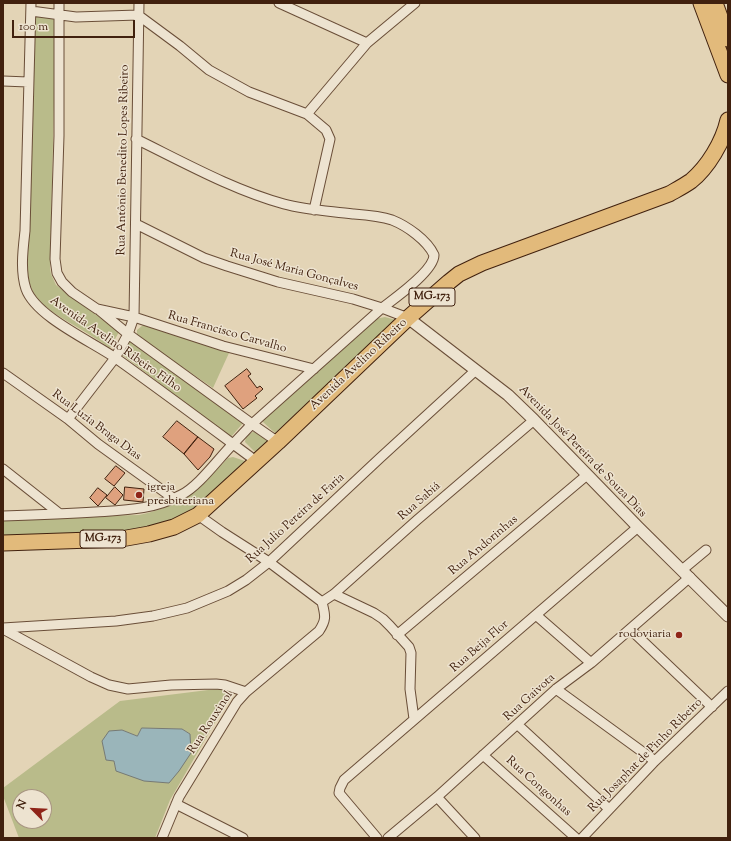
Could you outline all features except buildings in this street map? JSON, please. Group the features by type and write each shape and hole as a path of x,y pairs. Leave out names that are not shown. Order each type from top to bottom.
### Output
{"highway":[{"path":"701,3 728,75"},
{"path":"715,3 728,39"},
{"name":"MG-173","path":"712,156 723,137 728,120"},
{"name":"MG-173","path":"712,156 728,148"},
{"name":"Avenida Avelino Ribeiro","path":"3,543 128,538 174,527 198,515 278,442 408,318 459,274 497,258 669,194 699,174 712,156"}],"street":[{"name":"Avenida Avelino Ribeiro Filho","path":"59,3 59,136 55,266 57,273 62,282 72,292 278,442"},
{"name":"Rua Antônio Benedito Lopes Ribeiro","path":"68,419 115,358 128,334 134,317 139,3"},
{"path":"279,3 367,43"},
{"path":"307,114 367,43 415,3"},
{"name":"Avenida Avelino Ribeiro Filho","path":"31,7 25,231 22,259 26,289 41,308 55,321 115,358 256,461"},
{"path":"31,7 76,17 138,15 180,46 209,70 249,92 307,114 326,130 330,139 314,210"},
{"path":"3,81 28,82"},
{"path":"136,139 253,194 284,204 314,210 374,216 392,220 417,236 432,251 434,259 425,273 382,308 252,424 232,444"},
{"name":"Rua José Maria Gonçalves","path":"136,224 204,258 227,266 278,282 353,298 408,318"},
{"name":"Avenida Avelino Ribeiro Filho","path":"97,309 134,317"},
{"name":"Rua Francisco Carvalho","path":"134,317 223,346 314,369"},
{"name":"Avenida José Pereira de Souza Dias","path":"408,318 508,395 728,616"},
{"name":"Rua Julio Pereira de Faria","path":"3,629 116,621 153,616 187,608 228,591 246,580 269,562 476,370"},
{"name":"Rua Luzia Braga Dias","path":"4,376 68,419 98,444 174,498"},
{"name":"Rua Sabiá","path":"322,602 334,594 417,520 534,420"},
{"name":"MG-173","path":"3,516 142,509 156,506 181,495 193,487 232,444"},
{"path":"3,469 60,514"},
{"name":"Rua Andorinhas","path":"397,635 587,475"},
{"path":"198,515 269,562 322,602"},
{"name":"Rua Beija Flor","path":"377,838 339,793 344,780 638,527"},
{"name":"Rua Gaivota","path":"388,838 437,797 556,689 591,663 630,629 686,574 706,550"},
{"path":"334,594 374,614 390,626 409,647 411,653 410,689 414,719"},
{"name":"Rua Rouxinol","path":"162,838 176,804 228,716 246,692 318,631 326,616 322,602"},
{"path":"536,615 591,663"},
{"path":"3,629 91,677 109,685 128,689 171,685 216,684 225,685 246,692"},
{"path":"630,629 712,706"},
{"path":"556,689 655,761"},
{"name":"Rua Josaphat de Pinho Ribeiro","path":"582,838 655,761 728,691"},
{"path":"518,725 609,809"},
{"name":"Rua Congonhas","path":"483,755 576,838"},
{"path":"437,797 475,838"},
{"path":"176,804 244,838"}],"green space":[{"path":"35,16 56,17 51,274 56,285 119,332 110,348 52,312 45,306 34,293 27,275 26,264"},
{"path":"385,317 396,320 275,433 263,422 263,419 375,319"},
{"path":"143,325 229,353 213,388 140,338 137,335 137,330"},
{"path":"129,340 243,423 231,437 121,354"},
{"path":"253,432 268,441 256,453 245,442 246,436"},
{"path":"233,457 245,461 204,501 183,515 160,525 128,532 3,537 3,518 139,515 167,507 189,494 228,458"},
{"path":"224,688 231,695 170,800 155,838 19,838 16,829 52,829 52,789 12,789 12,820 3,796 3,788 120,701","holes":["142,728 182,729 190,734 116,771 114,761 122,730 137,736"]}],"water":[{"path":"142,728 182,729 190,734 191,753 169,783 144,781 116,771 114,761 106,760 102,741 109,731 122,730 137,736"}],"place":[{"name":"igreja presbiteriana","path":"139,495"},
{"name":"rodoviaria","path":"679,635"}]}
